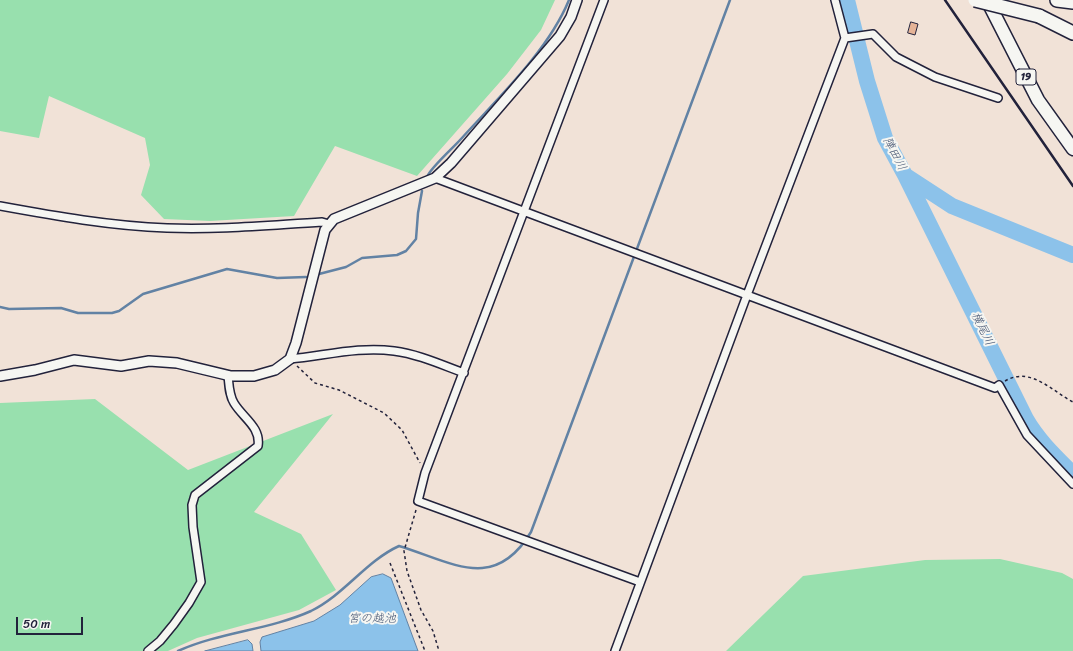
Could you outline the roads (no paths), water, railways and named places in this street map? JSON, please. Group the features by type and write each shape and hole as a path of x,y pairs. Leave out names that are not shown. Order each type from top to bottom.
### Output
{"highway":[{"path":"975,0 1039,16 1073,33"},
{"path":"1057,0 1073,2"}],"main road":[{"name":"19","path":"987,0 1038,100 1073,149"}],"street":[{"path":"290,359 296,343 325,230 329,224 334,219 435,178 451,164 560,36 571,17 577,0"},
{"path":"604,0 425,473 418,501 640,582"},
{"path":"615,651 747,294 848,38 835,0"},
{"path":"848,38 873,34 896,57 935,77 998,98"},
{"path":"435,178 995,388 999,385 1027,435 1073,484"},
{"path":"0,206 68,218 165,228 226,228 322,222 329,224"},
{"path":"0,376 35,370 74,360 121,366 149,361 177,363 228,376 254,376 275,370 290,359 357,350 394,351 416,356 464,373"},
{"path":"148,651 160,641 174,624 189,603 201,582 193,527 192,505 195,495 258,446 257,433 249,420 234,404 229,393 228,376"}],"water":[{"name":"宮の越池","path":"383,574 391,578 418,651 261,651 260,642 262,637 314,621 340,605 371,577"},
{"path":"248,640 252,644 253,651 205,651"}],"waterway":[{"path":"427,177 437,163 458,143 535,56 560,19 569,0"},
{"path":"178,651 211,639 278,623 311,611 334,596 376,560 399,546 454,565 471,568 487,567 502,562 517,551 531,532 730,0"},
{"name":"横尾川","path":"847,0 867,81 885,138 905,175 1026,419 1041,441 1073,474"},
{"name":"陣田川","path":"906,176 952,206 1073,255"},
{"path":"319,274 346,267 362,258 397,255 406,251 416,239 418,213 422,191"},
{"path":"0,307 9,309 61,308 78,313 112,313 119,311 143,294 227,269 277,278 306,277"}],"railway":[{"path":"945,0 1073,186"}]}
